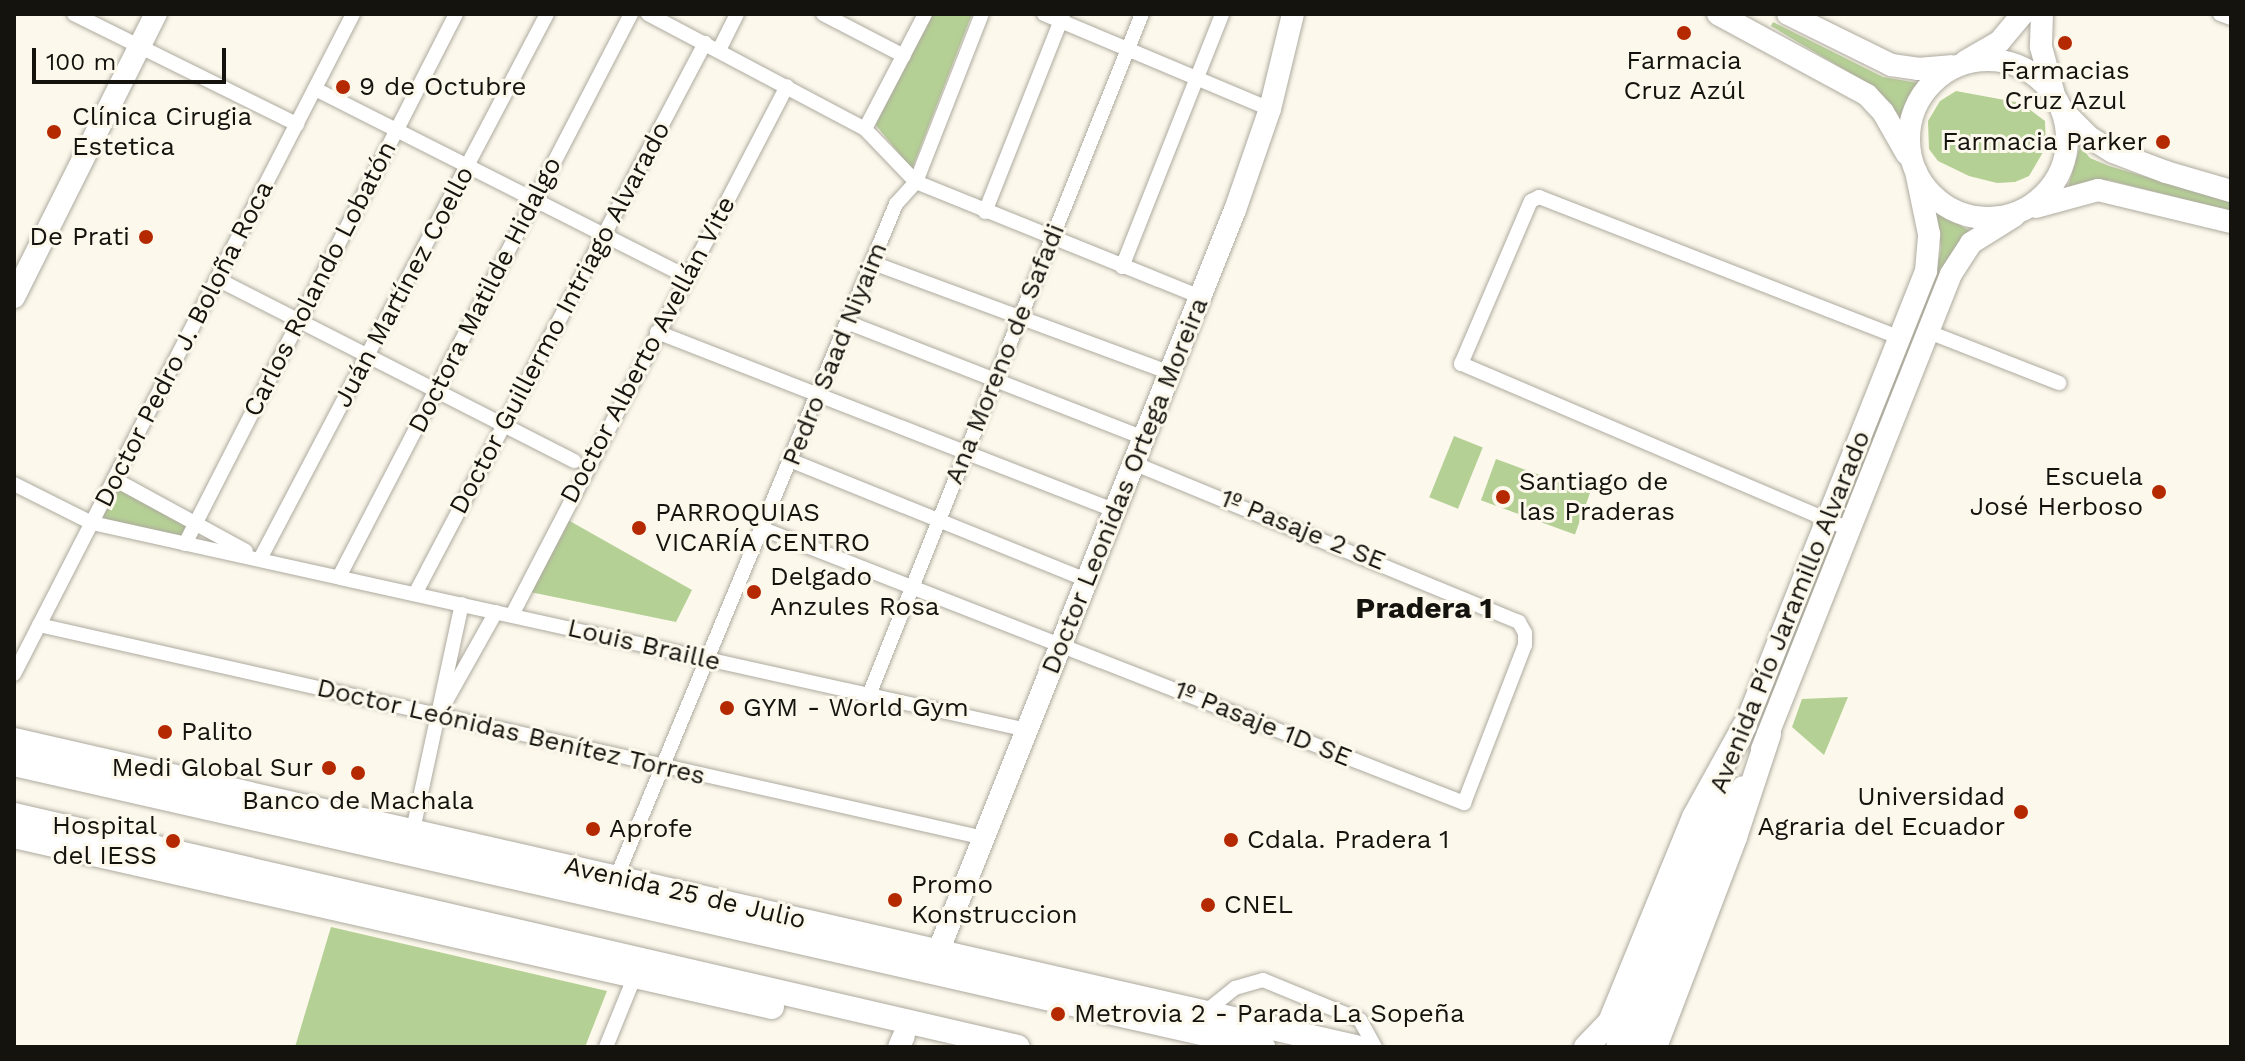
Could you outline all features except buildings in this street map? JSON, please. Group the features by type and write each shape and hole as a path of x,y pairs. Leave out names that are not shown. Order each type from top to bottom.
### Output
{"main road":[{"path":"14,297 156,14"},
{"name":"Doctor Leonidas Ortega Moreira","path":"938,952 1200,297 1270,109 1293,14"},
{"path":"1718,14 1867,95 1883,112 1925,185 1950,206 1981,217 2023,212 2098,190 2231,222"},
{"path":"1788,14 1891,65 1918,69 1994,62 2022,70 2089,137 2113,152 2155,169 2231,191"},
{"path":"1914,167 1907,144 1912,110 1929,82 2000,41 2023,14"},
{"path":"2023,212 2051,189 2064,164 2067,136 2041,47 2042,14"},
{"name":"Avenida Pío Jaramillo Alvarado","path":"1635,1047 1745,725 1900,338 1930,252 1914,167"},
{"name":"Avenida Pío Jaramillo Alvarado","path":"1617,1047 1706,845 1769,734 1965,249 2023,212"},
{"path":"1586,1047 1610,1022 1694,817 1745,725"},
{"path":"1655,1047 1658,1030 1735,837 1769,734"},
{"name":"Avenida 25 de Julio","path":"14,740 584,868 771,914 1355,1047"},
{"name":"Avenida 25 de Julio","path":"14,764 1263,1047"},
{"path":"157,772 215,809"},
{"path":"14,815 1018,1047"},
{"path":"14,836 901,1042 950,1047"},
{"path":"163,848 206,880"},
{"path":"490,871 584,868"},
{"path":"771,914 824,949"},
{"path":"509,949 605,951"}],"street":[{"path":"74,14 297,124"},
{"name":"Doctor Pedro J. Boloña Roca","path":"14,674 353,14"},
{"name":"Carlos Rolando Lobatón","path":"185,544 456,14"},
{"name":"Juán Martínez Coello","path":"260,559 547,14"},
{"name":"Doctora Matilde Hidalgo","path":"339,577 631,14"},
{"path":"648,14 865,129 916,182 1200,297"},
{"name":"Doctor Guillermo Intriago Alvarado","path":"415,594 603,236 712,46 737,14"},
{"path":"823,14 904,56"},
{"path":"865,129 925,14"},
{"name":"Pedro Saad Niyaim","path":"617,876 792,461 896,204 916,182 982,14"},
{"path":"1044,14 1062,18 1270,109"},
{"name":"Ana Moreno de Safadi","path":"869,695 1142,14"},
{"path":"1122,267 1222,14"},
{"path":"2220,14 2231,18"},
{"path":"985,212 1062,18"},
{"name":"Doctor Alberto Avellán Vite","path":"512,615 787,86"},
{"path":"315,89 676,271"},
{"path":"1851,530 1461,364 1531,201 1539,197 1900,338"},
{"path":"873,263 1170,373"},
{"path":"217,279 574,461"},
{"path":"849,323 1144,438"},
{"path":"657,332 818,398 1115,511"},
{"path":"1929,332 2059,383"},
{"path":"792,461 1087,580"},
{"name":"1º Pasaje 2 SE","path":"1134,463 1514,618 1525,633 1525,645 1464,803"},
{"name":"Louis Braille","path":"114,479 260,559"},
{"name":"Louis Braille","path":"14,484 92,523 1027,730"},
{"name":"1º Pasaje 1D SE","path":"763,529 1464,803"},
{"path":"413,830 462,604"},
{"path":"437,715 496,612"},
{"name":"Doctor Leónidas Benítez Torres","path":"39,625 984,838"},
{"path":"606,1047 634,978"},
{"path":"1204,1013 1235,988 1263,980 1360,1020 1375,1047"}],"green space":[{"path":"929,14 972,14 912,169 874,123"},
{"path":"1773,22 1883,77 1918,83 1905,105 1902,119 1877,89 1771,26"},
{"path":"1956,91 2021,103 2045,121 2046,147 2029,176 2015,182 1997,183 1969,176 1938,161 1929,149 1928,121 1940,101"},
{"path":"2080,146 2090,158 2109,166 2231,202 2231,211 2108,180 2068,187"},
{"path":"1935,210 1973,233 1771,704 1763,714 1765,701 1936,273 1941,248"},
{"path":"1454,436 1483,448 1458,509 1429,497"},
{"path":"1496,459 1590,493 1575,535 1481,500"},
{"path":"114,479 195,524 185,544 92,523"},
{"path":"568,520 692,590 676,622 530,592"},
{"path":"1848,697 1824,755 1792,727 1802,699"},
{"path":"331,927 607,991 585,1047 295,1047"}],"place":[{"name":"Farmacia Cruz Azúl","path":"1684,33"},
{"name":"Farmacias Cruz Azul","path":"2065,43"},
{"name":"9 de Octubre","path":"343,87"},
{"name":"Clínica Cirugia Estetica","path":"54,132"},
{"name":"Farmacia Parker","path":"2163,142"},
{"name":"De Prati","path":"146,237"},
{"name":"Escuela José Herboso","path":"2159,492"},
{"name":"Santiago de las Praderas","path":"1503,497"},
{"name":"PARROQUIAS VICARÍA CENTRO","path":"639,528"},
{"name":"Delgado Anzules Rosa","path":"754,592"},
{"name":"GYM - World Gym","path":"727,708"},
{"name":"Palito","path":"165,732"},
{"name":"Medi Global Sur","path":"329,768"},
{"name":"Banco de Machala","path":"358,773"},
{"name":"Universidad Agraria del Ecuador","path":"2021,812"},
{"name":"Aprofe","path":"593,829"},
{"name":"Cdala. Pradera 1","path":"1231,840"},
{"name":"Hospital del IESS","path":"173,841"},
{"name":"Promo Konstruccion","path":"895,900"},
{"name":"CNEL","path":"1208,905"},
{"name":"Metrovia 2 - Parada La Sopeña","path":"1058,1014"}],"district":[{"name":"Pradera 1","path":"1424,608"}]}
